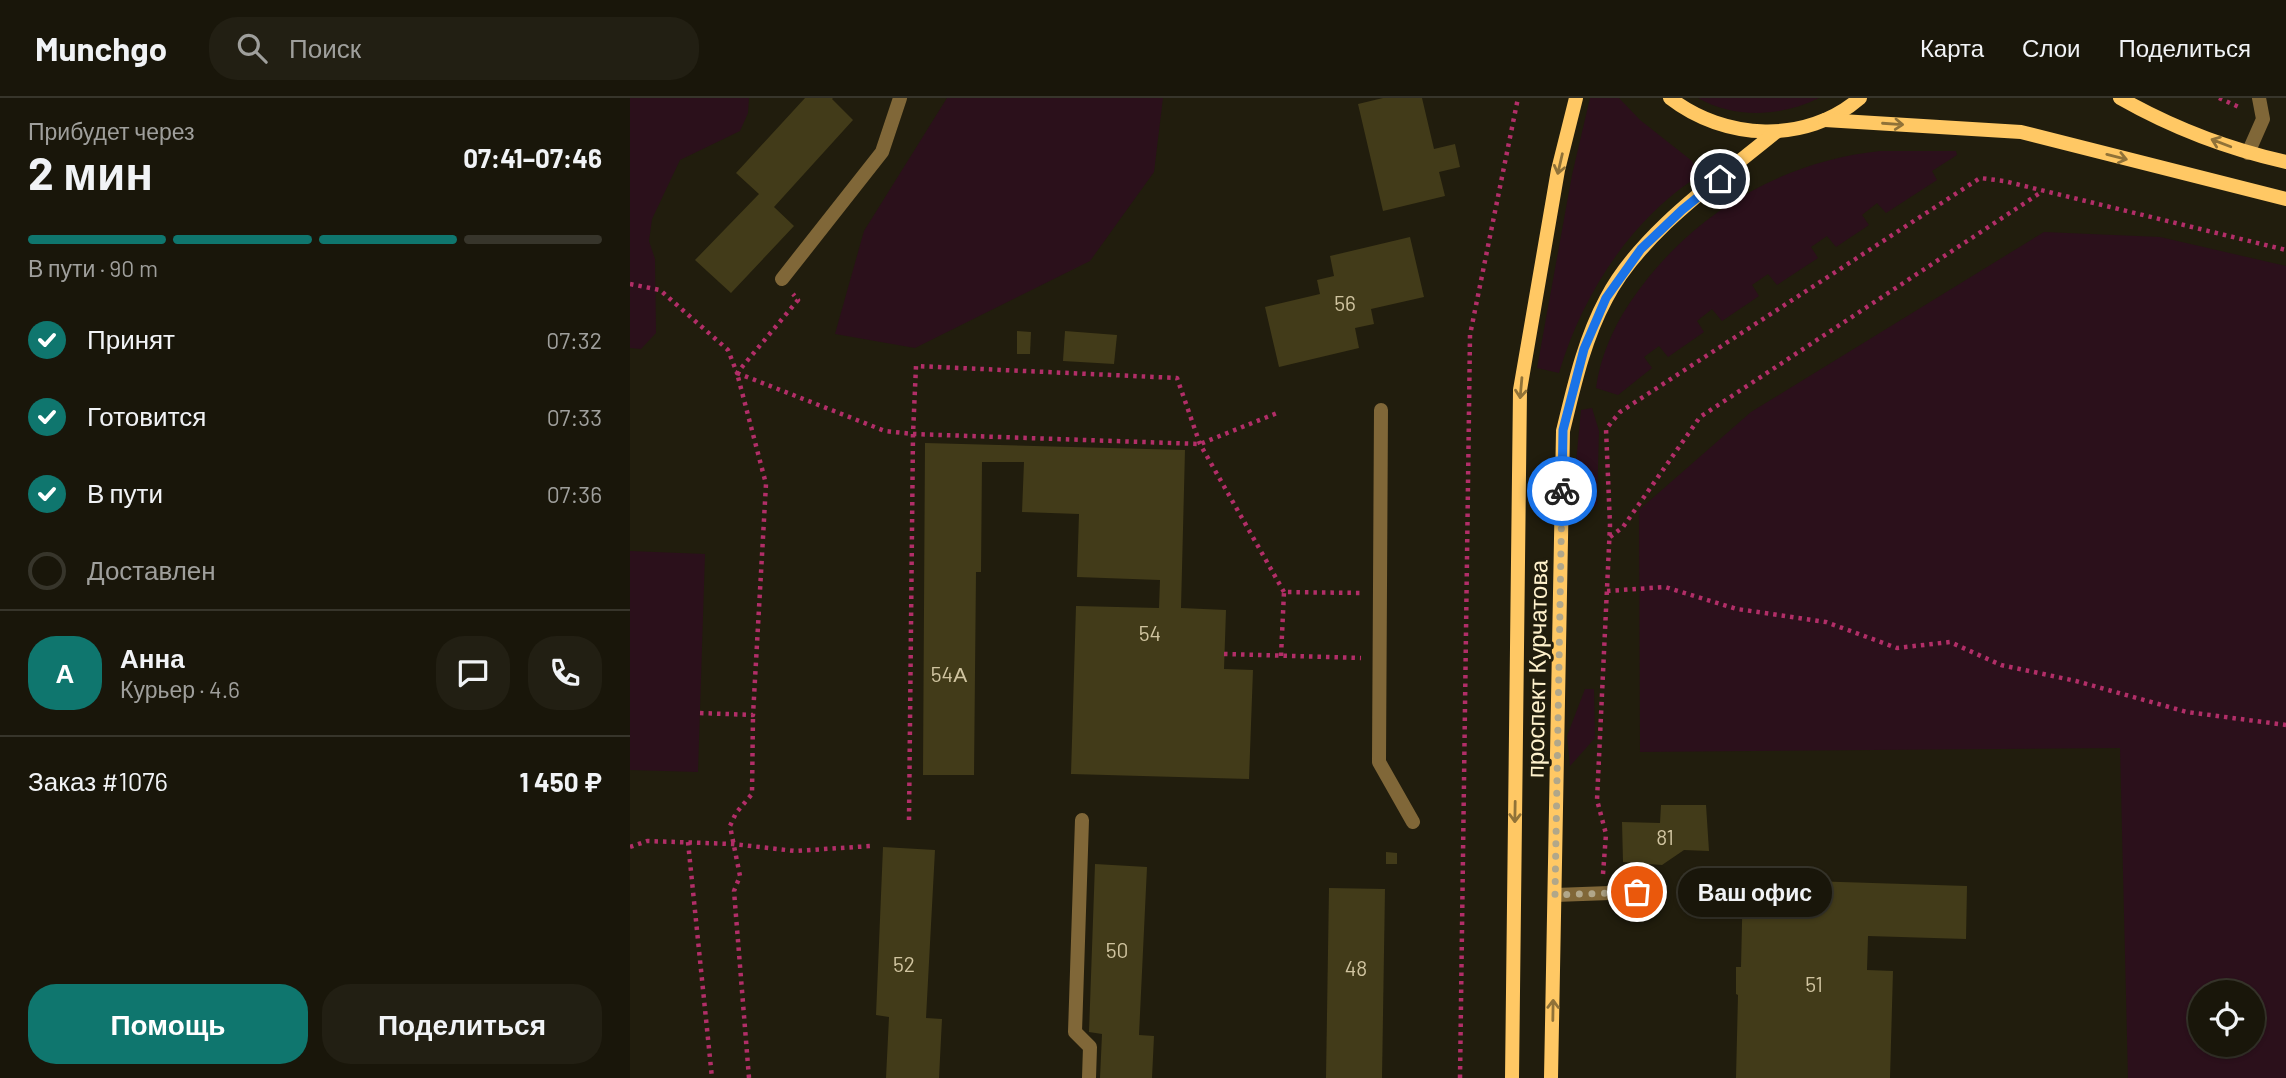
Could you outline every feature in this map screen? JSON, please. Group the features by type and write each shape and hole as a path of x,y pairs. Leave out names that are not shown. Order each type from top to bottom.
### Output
{"main road":[{"name":"проспект Курчатова","path":"1512,1078 1520,390 1558,170 1576,98"},
{"path":"1670,98 1689,113 1731,129 1776,132 1825,120 2021,132 2286,199"},
{"path":"1825,120 1860,98"},
{"path":"2120,98 2153,117 2248,153 2286,162"},
{"name":"проспект Курчатова","path":"1551,1078 1563,430 1584,349 1606,298 1641,249 1682,210 1776,132"}],"lane":[{"path":"782,279 882,152 900,98"},
{"path":"2248,153 2263,119 2259,98"},
{"path":"1381,410 1379,762 1413,822"},
{"path":"1082,820 1075,1032 1090,1047 1088,1078"},
{"path":"1555,895 1637,892"}],"path":[{"path":"1460,1078 1469,335 1518,98"},
{"path":"1601,894 1606,834 1597,800 1597,776 1609,538 1606,429 1619,412 1980,178 2043,190 2286,250"},
{"path":"1609,538 1623,527 1700,417 2043,190"},
{"path":"737,373 798,300 782,279"},
{"path":"630,284 660,290 727,350 737,373 766,485 753,715 752,794 736,813 730,826 740,876 734,891 749,1078"},
{"path":"909,820 916,366 1177,378 1200,444 1283,592 1280,656"},
{"path":"737,373 885,431 913,434 1200,444 1277,413"},
{"path":"1607,591 1665,587 1737,609 1826,622 1896,648 1950,642 2001,665 2076,681 2187,712 2286,725"},
{"path":"1283,592 1380,594"},
{"path":"1224,654 1380,659"},
{"path":"700,713 753,715"},
{"path":"630,847 647,841 733,844 795,851 871,846"},
{"path":"688,842 712,1078"}],"shaded area":[{"path":"630,98 749,98 748,113 740,131 680,160 652,219 649,241 655,259 656,333 641,349 630,348"},
{"path":"947,98 1163,98 1154,172 1090,261 915,348 835,334 864,231"},
{"path":"1590,98 1619,98 1640,120 1692,161 1697,171 1694,179 1648,217 1610,264 1580,317 1559,373 1537,368 1572,175"},
{"path":"1698,98 1819,98 1789,109 1758,113 1727,110"},
{"path":"1880,151 1956,151 1957,155 1932,171 1937,180 1886,213 1877,203 1862,215 1869,225 1836,247 1827,236 1811,247 1818,258 1777,285 1768,274 1752,285 1759,296 1722,321 1712,309 1697,321 1704,332 1668,357 1659,346 1644,357 1652,368 1618,395 1596,388 1608,344 1629,304 1652,273 1678,245 1706,221 1737,199 1805,167"},
{"path":"2044,232 2160,237 2286,266 2286,1078 2128,1078 2120,748 1640,752 1639,510 1751,412"},
{"path":"1592,408 1599,431 1597,505 1590,509 1575,473 1581,410"},
{"path":"630,551 705,554 698,772 630,770"},
{"path":"1585,689 1594,689 1595,738 1570,766 1567,736"}],"building":[{"path":"805,98 833,98 853,120 774,207 794,226 731,293 695,260 759,194 736,173"},
{"path":"1383,98 1422,98 1434,149 1455,144 1460,167 1439,172 1445,196 1383,211 1358,104"},
{"path":"1410,237 1424,297 1371,309 1374,324 1355,328 1359,348 1279,367 1265,307 1320,294 1317,280 1334,276 1330,256"},
{"path":"1017,331 1031,332 1030,354 1017,354"},
{"path":"1065,331 1117,335 1114,364 1063,361"},
{"path":"925,443 1185,450 1181,608 1226,610 1224,669 1253,670 1249,779 1071,774 1076,606 1159,608 1160,580 1077,577 1079,514 1022,512 1024,462 982,462 981,572 976,572 974,775 923,775"},
{"path":"1661,805 1706,805 1709,851 1684,850 1662,865 1623,862 1622,822 1660,823"},
{"path":"883,847 935,850 926,1018 942,1019 939,1078 886,1078 889,1017 876,1015"},
{"path":"1386,852 1397,853 1397,864 1386,864"},
{"path":"1095,864 1147,867 1139,1035 1154,1036 1152,1078 1100,1078 1102,1034 1089,1032"},
{"path":"1743,879 1967,886 1966,939 1868,936 1867,970 1893,971 1890,1078 1736,1078 1736,967 1741,967"},
{"path":"1329,888 1385,889 1382,1078 1326,1078"}],"way so far":[{"path":"1562,491 1555,895 1637,892"}],"place":[{"name":"Ваш офис","path":"1637,892"}],"route":[{"path":"1562,491 1563,430 1584,349 1606,298 1641,249 1720,179"}]}
